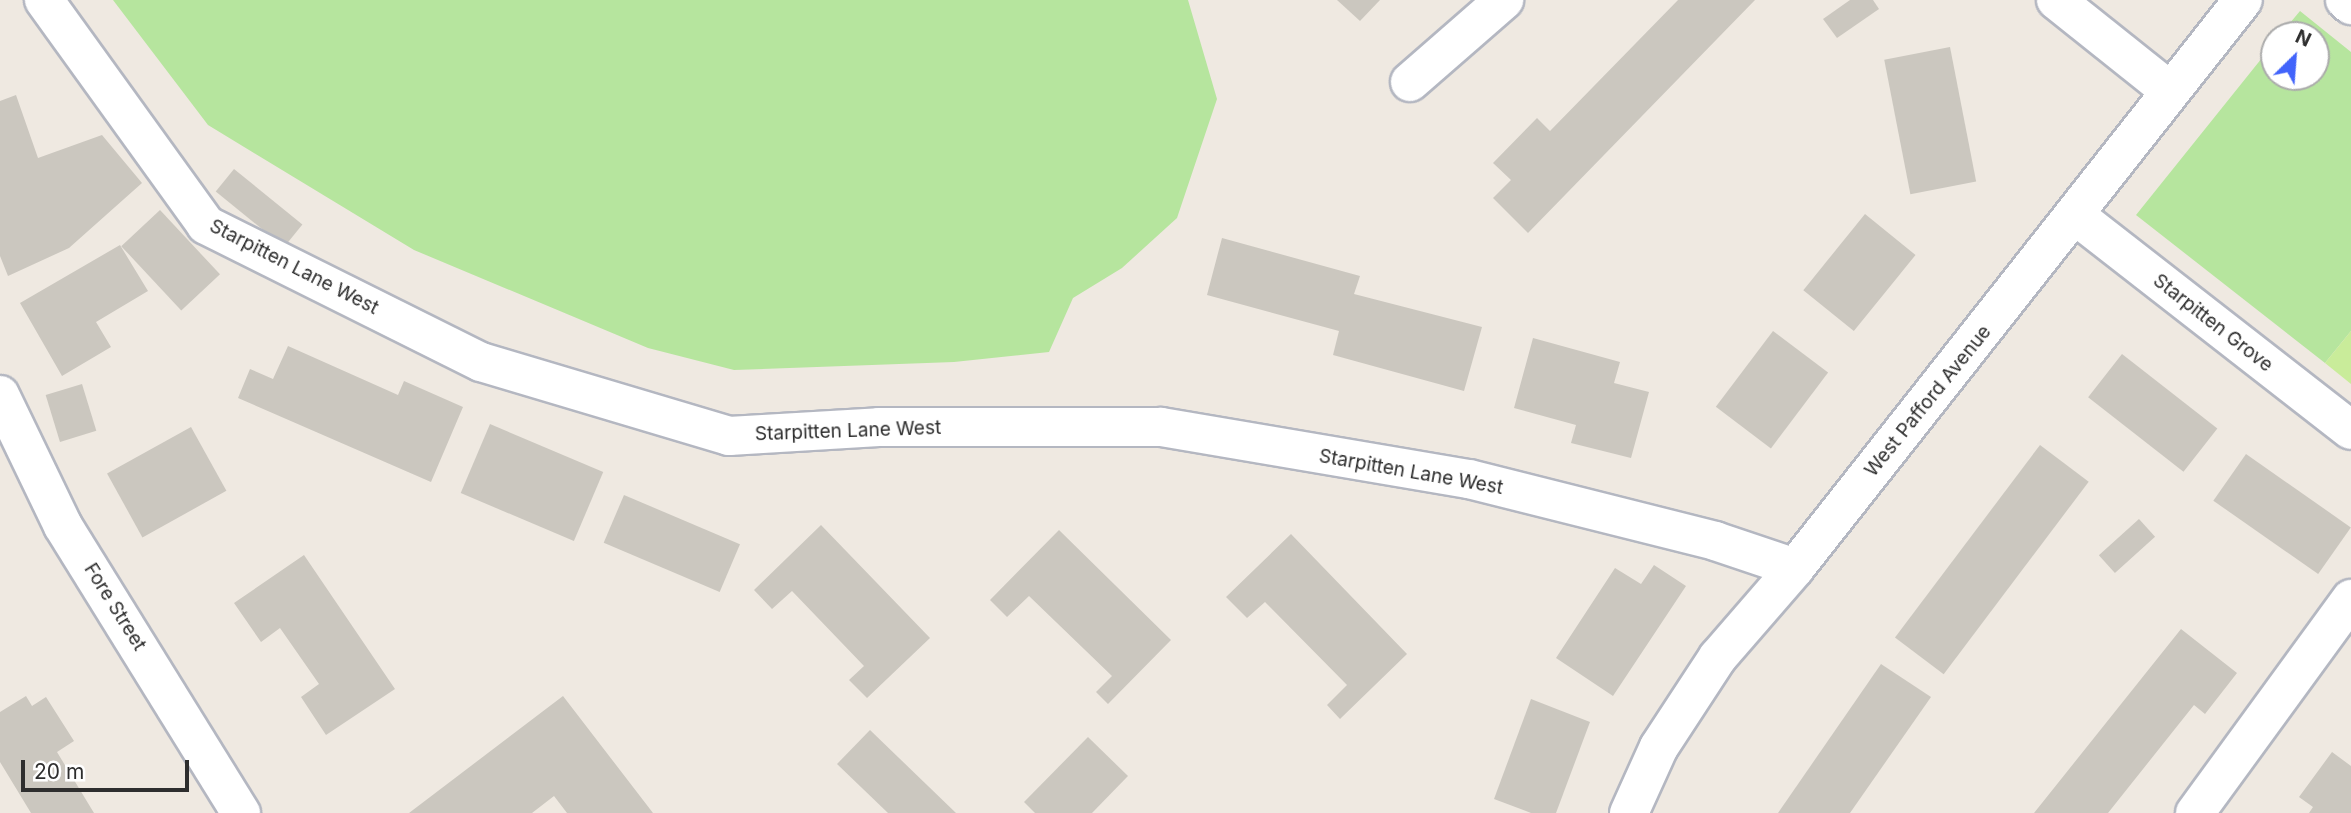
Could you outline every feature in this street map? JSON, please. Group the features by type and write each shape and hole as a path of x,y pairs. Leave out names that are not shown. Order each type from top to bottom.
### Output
{"street":[{"name":"Starpitten Lane West","path":"44,0 206,225 481,362 729,436 878,427 1161,427 1469,480 1715,541 1795,568"},
{"path":"1410,82 1504,0"},
{"path":"2056,0 2170,91"},
{"name":"West Pafford Avenue","path":"1629,813 1659,747 1718,657 1795,568 2076,216 2243,0"},
{"path":"2345,0 2351,5"},
{"name":"Starpitten Grove","path":"2076,216 2351,430"},
{"name":"Fore Street","path":"0,395 63,526 241,813"},
{"path":"2195,813 2351,599"}],"green space":[{"path":"113,0 1188,0 1217,99 1177,218 1122,268 1073,298 1049,352 954,362 734,370 648,348 414,250 208,125"},
{"path":"2300,11 2312,21 2292,21"},
{"path":"2330,35 2351,52 2351,331 2325,363 2136,215 2260,60 2260,91 2330,91"},
{"path":"2351,331 2351,384 2325,363"}],"building":[{"path":"1337,0 1380,0 1360,21"},
{"path":"1678,0 1755,0 1528,233 1493,198 1511,180 1493,163 1537,118 1550,131"},
{"path":"1850,0 1873,0 1879,9 1837,38 1823,19"},
{"path":"1950,47 1976,181 1910,194 1884,60"},
{"path":"16,95 38,158 102,135 142,183 69,248 8,276 0,256 0,101"},
{"path":"234,169 302,224 284,247 216,192"},
{"path":"160,210 220,274 181,311 121,246"},
{"path":"1865,214 1916,255 1854,331 1803,290"},
{"path":"1222,238 1360,276 1354,294 1482,327 1464,391 1333,355 1339,331 1207,295"},
{"path":"120,245 148,291 96,322 111,347 62,376 20,303"},
{"path":"1773,331 1828,373 1771,448 1716,407"},
{"path":"1533,338 1620,362 1614,383 1649,392 1631,458 1571,443 1576,425 1514,408"},
{"path":"288,346 398,395 404,381 463,407 431,482 238,398 250,369 273,379"},
{"path":"2122,354 2217,428 2183,472 2088,397"},
{"path":"82,384 96,431 60,442 46,395"},
{"path":"490,424 603,472 574,541 461,493"},
{"path":"191,427 226,491 142,537 107,474"},
{"path":"2040,445 2089,482 1944,674 1895,637"},
{"path":"2246,454 2351,527 2318,574 2213,501"},
{"path":"624,495 740,544 720,592 604,543"},
{"path":"2139,519 2155,537 2115,573 2099,555"},
{"path":"821,525 930,638 867,698 849,680 864,666 792,591 772,609 754,590"},
{"path":"1059,530 1171,640 1108,704 1096,692 1112,676 1029,596 1007,617 990,600"},
{"path":"1291,534 1407,654 1340,719 1327,705 1347,685 1265,602 1247,618 1226,597"},
{"path":"304,555 395,689 326,735 301,697 319,684 280,628 261,642 234,603"},
{"path":"1654,565 1686,586 1613,696 1556,658 1615,568 1641,584"},
{"path":"2181,629 2237,673 2205,714 2194,705 2108,813 2034,813"},
{"path":"1881,664 1931,697 1850,813 1778,813"},
{"path":"26,696 32,706 46,697 74,741 57,752 94,813 31,813 0,762 0,712"},
{"path":"563,696 653,813 567,813 554,796 532,813 409,813"},
{"path":"1531,699 1590,722 1556,813 1531,813 1494,799"},
{"path":"870,730 956,813 888,813 837,764"},
{"path":"1088,737 1128,776 1092,813 1035,813 1024,802"},
{"path":"2332,752 2351,766 2351,813 2309,813 2313,807 2299,797"}]}
